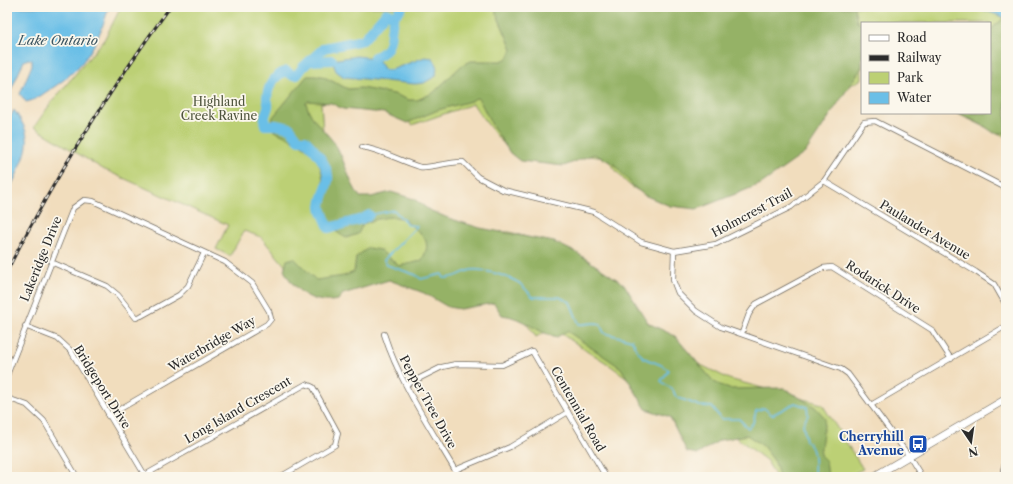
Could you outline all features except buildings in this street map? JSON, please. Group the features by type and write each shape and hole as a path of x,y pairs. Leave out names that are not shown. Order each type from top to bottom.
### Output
{"main road":[{"path":"873,477 1006,399"}],"street":[{"name":"Holmcrest Trail","path":"362,147 375,149 422,167 452,161 463,162 478,177 503,190 594,212 641,242 674,251 716,244 791,207 824,181 864,122 875,121 1006,188"},
{"name":"Paulander Avenue","path":"824,181 994,284 1006,305"},
{"name":"Waterbridge Way","path":"84,200 93,201 225,262 252,283 269,311 271,319 267,324 108,416"},
{"name":"Lakeridge Drive","path":"7,375 25,326 73,208 84,200"},
{"path":"674,251 673,280 678,293 696,311 721,327 742,333 841,369 848,374 909,456 922,477"},
{"path":"51,262 107,286 118,295 132,316 136,318 179,295 188,286 204,253"},
{"name":"Rodarick Drive","path":"742,333 749,314 756,304 823,268 832,267 932,330 951,359"},
{"name":"Bridgeport Drive","path":"25,326 58,339 71,351 108,416 145,476"},
{"path":"871,405 1006,326"},
{"name":"Pepper Tree Drive","path":"384,334 390,354 459,477"},
{"name":"Centennial Road","path":"406,384 442,367 456,364 502,365 532,351 604,476"},
{"name":"Long Island Crescent","path":"145,476 306,384 313,387 338,432 338,438 335,446 280,477"},
{"path":"7,398 27,405 44,421 77,477"},
{"path":"455,470 510,447 568,412"},
{"path":"1006,461 1003,470 1006,477"}],"green space":[{"name":"Highland Creek Ravine","path":"121,7 1006,7 1006,137 958,114 991,114 991,22 861,22 861,80 843,89 834,97 825,110 810,139 800,151 783,167 764,180 743,191 721,199 699,203 676,202 654,197 632,187 621,177 606,158 566,153 518,158 489,126 473,104 412,125 401,115 348,101 321,103 329,213 371,209 449,230 510,232 547,243 645,319 685,357 729,379 822,404 863,469 846,477 776,477 767,461 732,434 649,394 608,364 552,328 536,337 500,287 401,277 307,292 261,237 244,231 230,256 216,249 228,225 103,169 34,127 51,103 104,40"},
{"path":"492,7 854,7 857,21 861,25 861,69 805,153 761,184 697,209 670,206 644,195 634,187 614,164 594,154 564,166 520,161 510,153 492,125 479,99 476,98 471,101 438,110 407,123 384,113 343,109 331,103 308,101 306,103 308,110 316,122 330,137 338,149 353,185 360,197 371,197 391,192 414,199 429,210 448,218 480,228 554,242 577,253 624,284 648,323 675,336 714,382 729,389 784,388 815,407 825,418 820,455 826,461 828,477 779,477 775,462 763,446 747,435 720,440 698,454 687,452 670,417 646,409 621,368 567,331 557,337 550,335 510,316 502,315 494,303 460,309 448,307 424,293 389,280 343,294 338,300 321,301 306,295 288,278 284,270 287,260 294,258 316,280 344,276 354,272 356,257 368,248 380,250 399,266 421,261 427,245 420,233 403,219 395,217 363,224 358,234 346,238 333,229 326,220 323,210 323,180 321,168 315,157 306,148 274,131 272,124 273,117 307,76 322,76 348,89 361,88 394,94 409,100 417,100 433,93 461,66 471,61 501,61 508,58 512,49 494,8"},
{"path":"1006,18 1006,133 994,133 961,114 991,114 991,29"}],"water":[{"name":"Lake Ontario","path":"7,7 109,7 100,33 81,64 63,81 36,98 26,102 20,94 32,65 32,60 28,59 24,61 7,99"},
{"path":"975,7 1006,7 1006,18"},
{"path":"356,56 377,58 385,70 391,70 425,57 433,58 437,65 436,76 424,83 415,84 344,77 336,71 332,60"},
{"path":"14,110 26,131 27,144 24,159 13,183 7,192 7,123"}],"waterway":[{"path":"369,215 362,219 329,228 321,207 328,180 327,169 313,148 305,140 299,140 290,128 276,125 265,125 264,122 268,106 267,98 270,85 275,78 282,73 286,71 292,75 297,75 303,67 324,48 363,40 386,13 396,14 402,7"},
{"path":"374,57 381,54 389,45 395,15"},
{"path":"311,61 332,60"},
{"path":"369,215 394,210 408,225 417,226 384,260 387,265 416,275 421,279 442,274 444,278 453,277 471,270 489,272 519,283 533,297 559,297 570,302 579,324 597,323 600,324 604,333 632,340 644,358 669,370 661,381 673,390 676,397 700,406 712,407 721,419 739,419 748,428 753,423 756,411 764,408 772,415 795,403 807,407 808,415 803,424 806,441 812,448 814,477"}],"railway":[{"path":"7,271 44,202 83,136 125,71 170,7"}],"place":[{"name":"Cherryhill Avenue","path":"918,444"}]}
